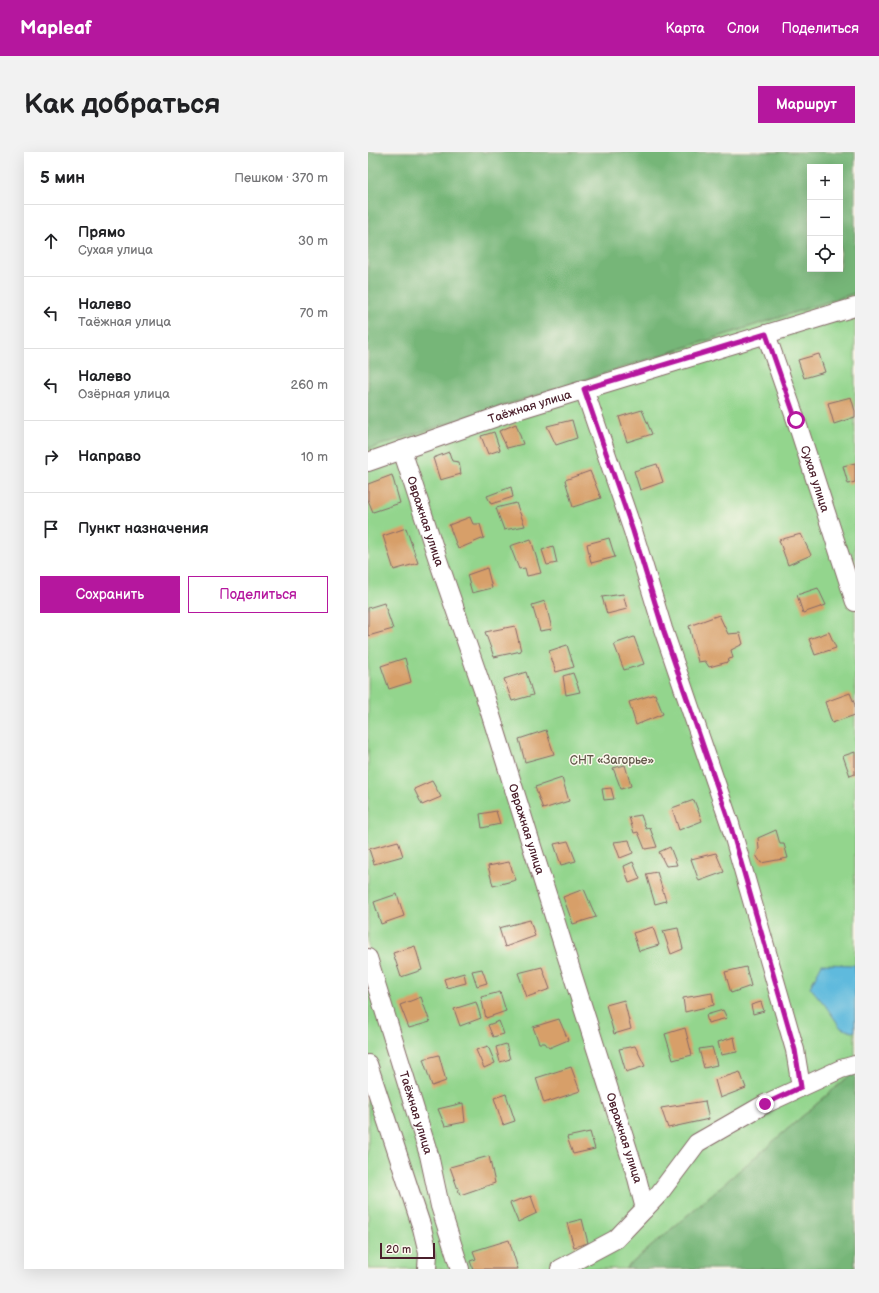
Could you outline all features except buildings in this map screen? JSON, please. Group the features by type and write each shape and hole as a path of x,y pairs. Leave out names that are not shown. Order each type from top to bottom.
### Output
{"street":[{"name":"Таёжная улица","path":"368,462 511,412 855,307"},
{"name":"Сухая улица","path":"766,334 796,420 855,602"},
{"path":"584,389 633,531 663,629 730,824 795,1050 801,1087"},
{"name":"Овражная улица","path":"402,450 483,690 538,869 635,1171 645,1209"},
{"name":"Таёжная улица","path":"368,958 429,1155 440,1206 460,1269"},
{"path":"368,1064 422,1228 428,1253 427,1269"},
{"path":"560,1269 616,1239 658,1195 697,1143 765,1104 841,1069 855,1065"}],"green space":[{"path":"368,152 855,152 855,293 368,449"},
{"name":"СНТ «Загорье»","path":"855,293 855,1071 625,1269 368,1269 368,449"},
{"path":"855,1071 855,1269 625,1269"}],"water":[{"path":"822,964 855,965 855,1031 852,1032 841,1028 810,987"}],"route":[{"path":"765,1104 801,1087 795,1050 730,824 663,629 633,531 584,389 766,334 796,420"}]}
